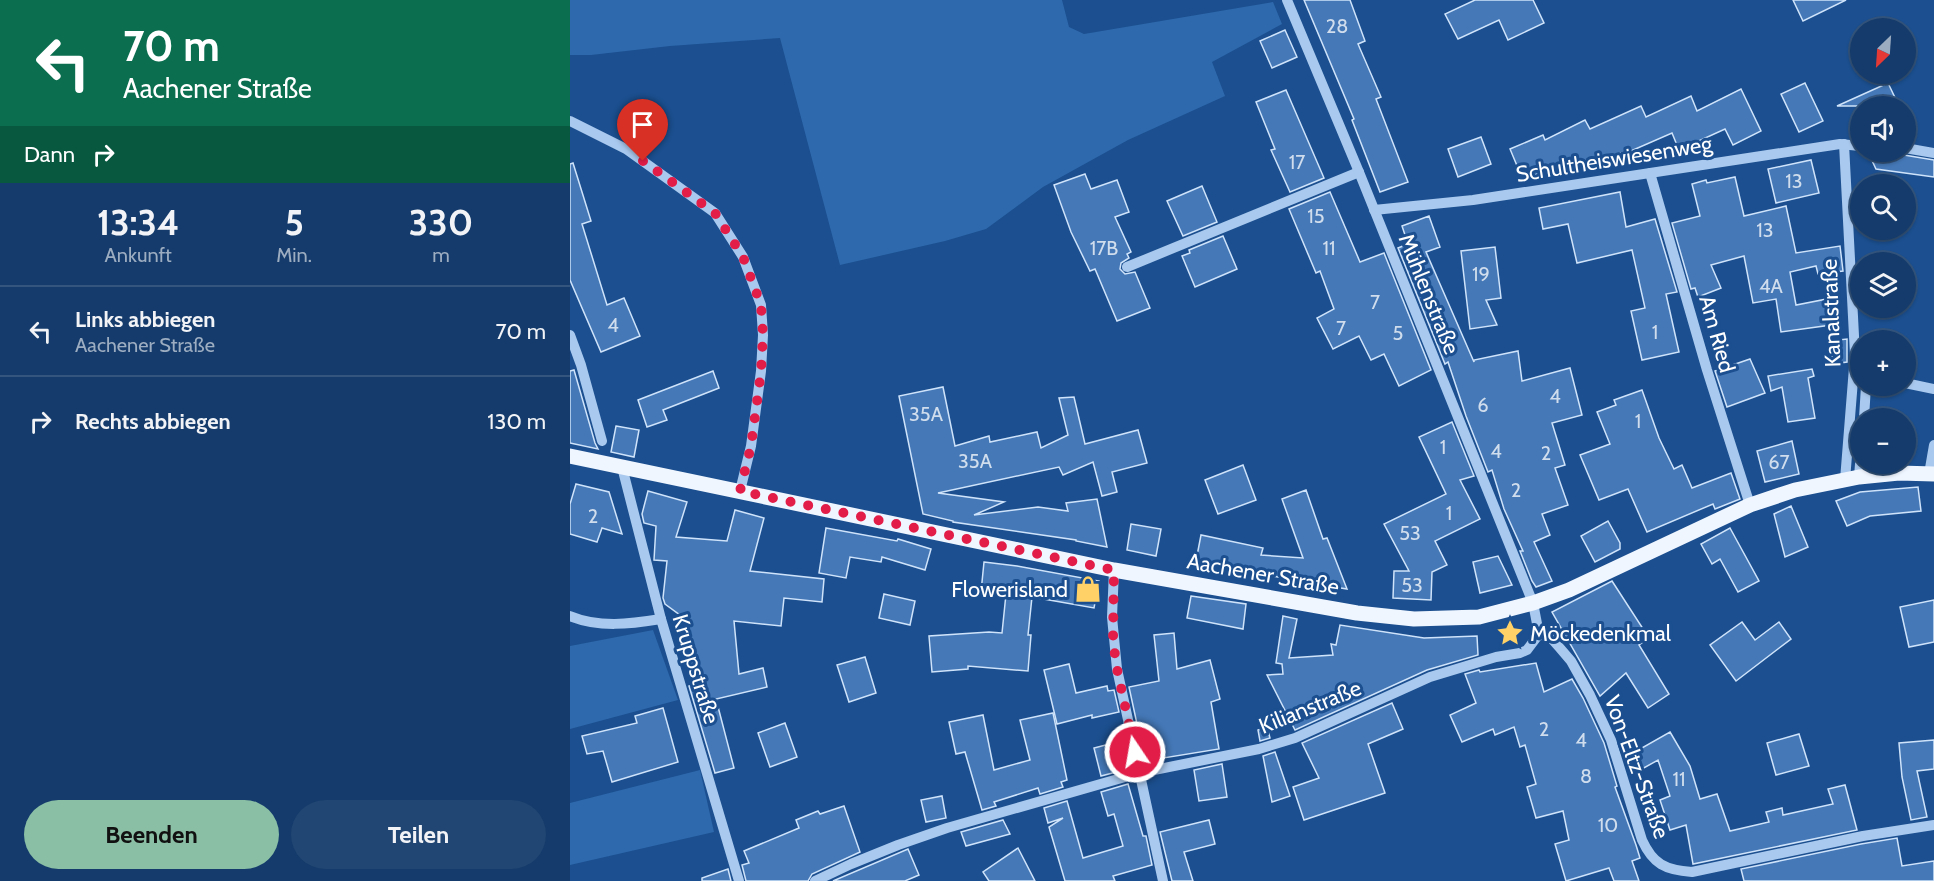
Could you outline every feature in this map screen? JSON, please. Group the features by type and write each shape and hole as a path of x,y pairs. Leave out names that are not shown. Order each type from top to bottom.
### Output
{"main road":[{"name":"Aachener Straße","path":"570,456 1114,570 1264,598 1385,617 1413,619 1479,617 1533,603 1569,590 1750,505 1851,474"},
{"name":"Aachener Straße","path":"1916,474 1931,474"}],"street":[{"name":"Mühlenstraße","path":"1287,0 1533,603"},
{"path":"570,121 626,149 715,213 743,257 761,305 763,335 761,372 751,446 740,491"},
{"name":"Kanalstraße","path":"1844,144 1855,356 1855,408"},
{"name":"Schultheiswiesenweg","path":"1374,210 1473,200 1850,145"},
{"path":"1916,150 1934,153"},
{"path":"1127,267 1359,172"},
{"name":"Am Ried","path":"1650,173 1707,370 1750,505"},
{"path":"570,335 581,365 602,441"},
{"path":"1916,385 1934,389"},
{"path":"1931,474 1934,445"},
{"name":"Kruppstraße","path":"622,467 661,620 739,881"},
{"path":"1114,570 1113,641 1117,669 1163,881"},
{"path":"1533,603 1539,634"},
{"path":"570,616 611,625 661,620"},
{"name":"Kilianstraße","path":"815,881 898,845 947,828 1139,773 1258,749 1295,738 1430,677 1496,657 1520,653 1527,650 1539,634"},
{"name":"Von-Eltz-Straße","path":"1539,634 1551,638 1571,661 1590,695 1611,741 1642,840 1649,855 1661,865 1692,872 1863,836 1934,825"}],"shaded area":[{"path":"570,0 1062,0 1069,27 1084,34 1273,2 1282,24 1212,62 1225,96 1128,140 1043,187 986,229 945,241 840,265 780,38 570,55"},
{"path":"653,630 678,700 570,729 570,646"},
{"path":"700,770 714,832 570,865 570,803"}],"building":[{"path":"1304,0 1350,0 1365,41 1358,44 1381,97 1376,99 1408,182 1380,192 1352,120 1354,119"},
{"path":"1475,0 1533,0 1544,23 1508,40 1499,20 1458,39 1445,14"},
{"path":"1793,0 1846,0 1803,21"},
{"path":"1285,30 1297,57 1272,68 1260,41"},
{"path":"1805,83 1823,121 1799,132 1781,94"},
{"path":"1888,84 1894,96 1859,96"},
{"path":"1741,89 1761,131 1733,145 1725,129 1679,150 1672,133 1596,165 1592,157 1575,166 1572,160 1523,180 1510,149 1543,135 1545,140 1585,120 1590,129 1641,106 1646,117 1691,96 1697,111"},
{"path":"1286,90 1324,178 1290,192 1271,150 1275,149 1256,102"},
{"path":"1850,100 1850,106 1837,106"},
{"path":"1481,137 1491,164 1458,177 1448,149"},
{"path":"1916,157 1934,160 1934,177 1876,169 1873,162 1916,162"},
{"path":"1811,160 1819,193 1776,203 1768,169"},
{"path":"573,163 591,221 582,224 607,305 624,298 640,336 601,352 570,280 570,164"},
{"path":"1085,174 1091,189 1117,180 1129,212 1115,217 1131,252 1127,254 1129,258 1121,263 1120,269 1125,274 1135,272 1150,308 1117,321 1095,269 1090,271 1071,232 1054,185"},
{"path":"1735,177 1744,216 1786,206 1796,253 1840,246 1843,271 1818,274 1816,266 1790,272 1796,305 1827,299 1831,325 1781,332 1776,299 1753,303 1744,256 1711,265 1721,288 1698,297 1695,288 1691,289 1672,223 1700,216 1692,184"},
{"path":"1202,186 1217,222 1183,236 1167,201"},
{"path":"1330,192 1360,262 1384,253 1431,370 1399,386 1384,354 1371,360 1359,336 1333,349 1317,318 1334,309 1320,271 1316,273 1289,209"},
{"path":"1620,192 1626,227 1655,219 1677,292 1666,294 1679,352 1642,360 1631,311 1645,308 1632,250 1577,263 1568,224 1543,229 1539,208"},
{"path":"1429,216 1440,247 1426,252 1474,362 1474,360 1518,351 1522,381 1570,368 1582,415 1552,423 1565,465 1555,468 1568,505 1542,514 1550,535 1534,542 1552,581 1536,587 1504,509 1492,470 1488,472 1448,362 1445,364 1398,248 1408,244 1402,226"},
{"path":"1223,236 1237,269 1195,287 1182,256 1190,253 1189,250"},
{"path":"1495,247 1501,298 1486,300 1497,325 1470,329 1461,251"},
{"path":"1847,339 1847,362 1833,364 1830,341"},
{"path":"1750,359 1765,393 1727,407 1715,371"},
{"path":"1812,369 1814,376 1808,378 1815,418 1788,422 1782,387 1771,391 1768,376"},
{"path":"574,370 598,449 570,443 570,371"},
{"path":"713,371 719,388 663,410 667,420 647,427 638,400"},
{"path":"943,387 955,446 989,436 990,442 1037,432 1041,448 1068,435 1059,398 1074,397 1085,444 1138,430 1147,463 1112,472 1117,492 1102,496 1093,462 1063,475 1059,467 938,493 1004,502 974,515 1038,507 1068,511 1066,503 1097,499 1107,547 1076,540 953,522 923,514 899,396"},
{"path":"1642,390 1659,438 1674,469 1682,465 1692,488 1731,473 1740,499 1715,509 1713,504 1647,532 1628,489 1599,500 1580,455 1610,444 1597,412 1616,405 1614,400"},
{"path":"1452,422 1474,476 1460,480 1480,519 1435,541 1447,565 1432,572 1431,600 1393,598 1394,571 1409,571 1384,524 1446,494 1419,437"},
{"path":"616,426 639,430 634,457 611,452"},
{"path":"1792,441 1799,474 1765,482 1757,451"},
{"path":"1243,465 1256,500 1218,514 1205,480"},
{"path":"576,484 609,492 622,534 602,528 597,542 570,534 570,504"},
{"path":"1918,487 1921,511 1870,516 1847,526 1836,501 1860,492"},
{"path":"1306,490 1323,539 1327,538 1347,589 1310,583 1310,585 1196,561 1201,535 1263,548 1261,555 1303,558 1282,499"},
{"path":"648,491 687,502 676,537 727,541 735,510 764,518 750,571 824,579 822,602 784,598 781,626 734,621 739,674 763,668 767,687 716,699 734,768 715,773 689,686 694,685 688,621 665,604 663,598 667,561 654,560 656,526 644,523 642,514"},
{"path":"1791,506 1808,547 1785,557 1774,514"},
{"path":"1608,521 1620,543 1620,549 1595,562 1581,536"},
{"path":"1131,524 1161,529 1156,556 1127,550"},
{"path":"826,528 897,541 898,539 931,549 925,570 882,557 881,562 850,557 846,578 819,573"},
{"path":"1730,528 1759,581 1738,592 1720,559 1712,564 1701,544"},
{"path":"1498,556 1512,585 1480,593 1473,562"},
{"path":"984,562 1099,581 1094,608 1032,597 1028,635 1031,635 1028,671 968,666 968,669 932,672 929,636 1002,633 1006,594 981,592"},
{"path":"1612,581 1649,638 1639,645 1669,694 1648,708 1626,673 1600,696 1552,612"},
{"path":"884,594 915,601 910,625 879,618"},
{"path":"1191,596 1246,604 1243,629 1187,618"},
{"path":"1934,600 1934,642 1909,647 1900,607"},
{"path":"1283,616 1297,619 1289,658 1333,655 1331,644 1336,645 1340,625 1424,638 1477,636 1478,655 1427,670 1295,730 1267,675 1283,674 1282,664 1276,663"},
{"path":"1742,622 1755,640 1779,622 1791,639 1736,681 1710,645"},
{"path":"1174,633 1177,669 1210,660 1220,699 1211,702 1219,749 1145,761 1129,687 1159,681 1154,635"},
{"path":"865,657 876,693 849,702 837,665"},
{"path":"1536,663 1544,692 1572,679 1583,698 1604,743 1617,786 1615,787 1640,858 1632,861 1639,881 1614,881 1609,868 1566,881 1555,844 1569,840 1563,811 1536,818 1527,787 1536,784 1525,745 1520,747 1514,727 1495,735 1493,729 1462,742 1450,715 1476,703 1465,674 1479,670 1480,672"},
{"path":"1069,664 1076,693 1107,686 1108,691 1114,690 1119,712 1092,718 1092,715 1057,724 1044,670"},
{"path":"1392,703 1403,729 1368,744 1385,793 1304,820 1293,787 1319,778 1302,743"},
{"path":"663,708 678,762 612,782 603,751 587,754 582,736 637,723 635,716"},
{"path":"1053,713 1067,780 1061,782 1063,787 1040,794 1038,788 994,802 996,806 982,810 965,752 956,754 949,722 983,715 994,770 1030,760 1020,720"},
{"path":"785,723 797,757 770,767 758,733"},
{"path":"1267,727 1270,738 1260,741 1258,730"},
{"path":"1670,732 1690,766 1700,799 1717,794 1730,831 1769,822 1766,812 1782,808 1783,815 1833,804 1828,789 1845,785 1857,830 1693,864 1686,825 1670,830 1660,800 1670,796 1658,760 1642,769 1633,753"},
{"path":"1799,734 1809,766 1776,775 1767,743"},
{"path":"1125,740 1130,763 1122,764 1124,770 1101,776 1094,748"},
{"path":"1934,740 1934,769 1917,771 1927,817 1911,820 1902,777 1899,743"},
{"path":"1275,752 1290,796 1272,802 1263,756"},
{"path":"1222,764 1227,797 1199,801 1194,770"},
{"path":"1128,784 1143,836 1146,836 1152,865 1113,876 1115,881 1065,881 1049,827 1063,818 1048,823 1044,808 1067,801 1083,858 1123,846 1114,814 1108,816 1101,792"},
{"path":"942,796 946,818 926,822 921,800"},
{"path":"844,806 860,852 812,874 808,881 746,881 742,865 749,863 744,851 799,828 796,820 818,811 820,814"},
{"path":"1003,820 1010,834 966,846 961,832"},
{"path":"1209,820 1215,844 1184,852 1193,881 1172,881 1160,832"},
{"path":"1897,838 1902,866 1934,861 1934,881 1744,881 1741,869 1861,844"},
{"path":"1018,848 1035,881 989,881 983,872"},
{"path":"908,849 919,875 905,881 833,881"},
{"path":"728,869 731,881 702,881 702,878"}],"place":[{"name":"Flowerisland","path":"1088,589"},
{"name":"Möckedenkmal","path":"1510,633"}],"route":[{"path":"643,161 715,213 743,257 761,305 763,335 761,372 751,446 740,491 1114,570 1113,641 1135,752"}]}
